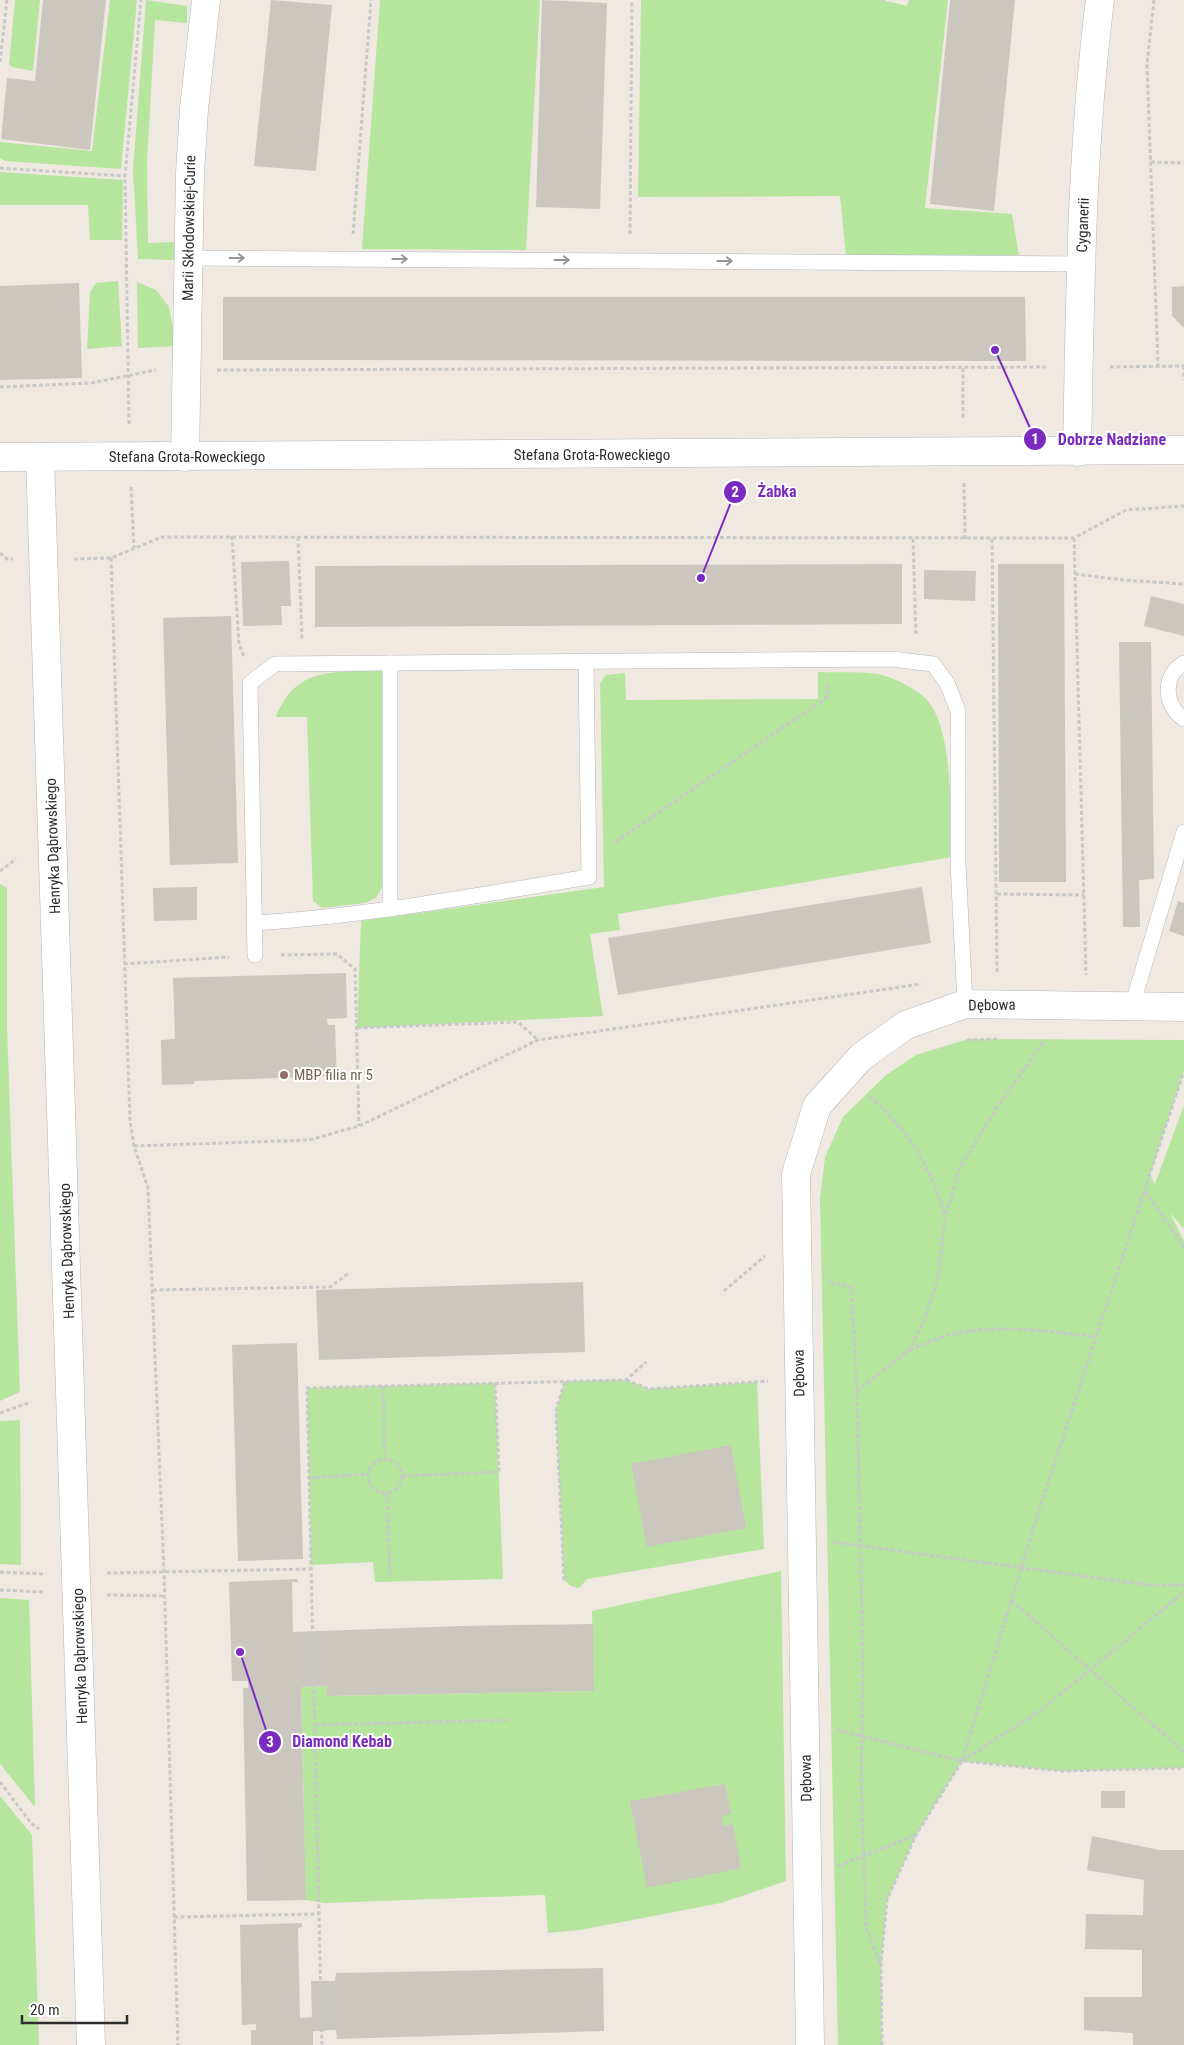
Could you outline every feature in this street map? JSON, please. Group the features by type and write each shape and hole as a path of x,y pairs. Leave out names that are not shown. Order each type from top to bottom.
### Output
{"street":[{"name":"Marii Skłodowskiej-Curie","path":"186,457 190,173 194,108 206,0"},
{"name":"Cyganerii","path":"1077,452 1081,264 1092,86 1100,0"},
{"name":"Stefana Grota-Roweckiego","path":"0,458 1184,450"},
{"name":"Henryka Dąbrowskiego","path":"40,457 91,2045"},
{"name":"Dębowa","path":"810,2045 796,1174 817,1106 861,1057 906,1025 964,993 1132,1006 1184,1007"}],"lane":[{"path":"188,258 1081,264"},
{"path":"255,955 250,683 274,664 892,659 933,664 947,683 958,711 958,863 964,993"},
{"path":"254,923 312,920 589,877 586,662"},
{"path":"390,663 390,909"},
{"path":"1184,663 1172,674 1168,684 1171,706 1184,719"},
{"path":"1132,1006 1184,832"}],"path":[{"path":"0,62 7,0"},
{"path":"129,376 126,176 141,0"},
{"path":"351,259 371,0"},
{"path":"630,261 632,0"},
{"path":"1154,0 1147,64 1158,366"},
{"path":"1151,162 1184,163"},
{"path":"0,168 126,176"},
{"path":"0,387 91,383 151,370 1184,366 1184,380"},
{"path":"178,2045 164,1572 153,1290 148,1188 134,1146 130,1120 111,558 162,536 1074,538 1126,510 1184,506"},
{"path":"232,536 238,644 255,680"},
{"path":"298,537 303,664"},
{"path":"992,538 998,982"},
{"path":"1074,538 1086,980"},
{"path":"913,539 917,662"},
{"path":"0,553 7,560"},
{"path":"1075,574 1123,580 1184,584"},
{"path":"588,845 612,844 828,697 828,660"},
{"path":"0,871 16,860"},
{"path":"996,894 1084,895"},
{"path":"124,964 255,955 337,954 355,969 359,1126"},
{"path":"134,1146 309,1140 359,1126 538,1040 940,981 964,993"},
{"path":"357,1028 518,1022 538,1040"},
{"path":"959,1042 968,1039 1000,1039"},
{"path":"1036,1040 1055,1040"},
{"path":"909,1350 923,1323 938,1279 945,1217 960,1167 998,1106 1045,1040"},
{"path":"882,2045 880,1964 887,1900 916,1835 962,1761 1020,1568 1184,1071"},
{"path":"867,1094 903,1130 921,1156 936,1187 945,1217"},
{"path":"1144,1191 1184,1247"},
{"path":"724,1291 770,1252"},
{"path":"153,1290 330,1287 349,1273"},
{"path":"828,1281 851,1287 857,1392 866,1927 880,1964"},
{"path":"857,1392 909,1350 952,1334 994,1328 1050,1331 1096,1337"},
{"path":"626,1380 646,1362"},
{"path":"322,2045 307,1388 626,1380 649,1389 775,1381"},
{"path":"564,1580 556,1410 565,1381"},
{"path":"402,1476 499,1472 495,1383"},
{"path":"383,1386 385,1458"},
{"path":"0,1413 31,1402"},
{"path":"385,1458 395,1461 402,1471 402,1483 398,1488 387,1493 376,1490 369,1480 368,1474 375,1462 385,1458"},
{"path":"309,1478 368,1474"},
{"path":"387,1493 390,1576"},
{"path":"827,1542 1149,1585 1184,1585"},
{"path":"164,1572 311,1569"},
{"path":"962,1761 1040,1711 1092,1670 1184,1592"},
{"path":"1011,1600 1184,1752"},
{"path":"315,1725 508,1720"},
{"path":"832,1728 962,1761 1062,1771 1184,1768"},
{"path":"0,1782 31,1823 38,1829"},
{"path":"834,1858 834,1868 916,1835"},
{"path":"174,1917 319,1914"}],"green space":[{"path":"15,0 40,0 33,71 12,67 9,64"},
{"path":"110,0 137,0 121,169 5,161 0,158 0,142 92,151"},
{"path":"146,0 187,6 187,23 155,20 147,162 148,243 175,242 175,260 138,259 133,170"},
{"path":"380,0 540,0 526,250 362,249"},
{"path":"641,0 882,0 907,6 909,0 948,0 925,208 1012,214 1019,255 846,255 840,196 638,197"},
{"path":"0,172 123,180 122,240 90,240 88,205 0,205"},
{"path":"118,281 122,346 87,349 90,292 96,283"},
{"path":"137,282 156,290 169,307 176,346 138,348"},
{"path":"382,670 382,887 376,898 365,903 322,908 313,901 307,717 276,717 284,700 306,680 334,672"},
{"path":"818,672 882,675 907,685 928,701 936,715 946,754 949,776 952,857 618,914 620,930 590,934 603,1016 357,1028 361,921 604,887 600,683 606,675 625,673 626,700 818,699"},
{"path":"0,884 7,888 7,1028 20,1392 0,1401"},
{"path":"968,1039 1184,1040 1184,1071 1150,1175 1155,1184 1184,1105 1184,1229 1170,1213 1184,1241 1184,1768 1062,1771 962,1761 916,1835 887,1900 881,1964 882,2045 838,2045 820,1199 825,1157 843,1117 886,1075 916,1055"},
{"path":"626,1380 649,1389 757,1382 764,1549 587,1579 579,1588 571,1586 564,1580 556,1410 565,1381"},
{"path":"495,1383 503,1579 375,1582 373,1562 311,1565 307,1388"},
{"path":"20,1420 21,1565 0,1564 0,1421"},
{"path":"781,1571 786,1881 721,1903 580,1930 548,1933 545,1895 325,1903 306,1900 301,1687 327,1686 328,1696 594,1691 592,1611"},
{"path":"0,1598 29,1600 35,1807 0,1764"},
{"path":"0,1796 32,1835 39,2045 0,2045"}],"building":[{"path":"43,0 106,0 90,150 1,139 7,78 35,81"},
{"path":"271,0 332,5 316,171 254,166"},
{"path":"542,0 607,3 600,209 536,207"},
{"path":"950,0 1015,0 994,211 930,204"},
{"path":"79,283 82,378 0,380 0,286"},
{"path":"1184,286 1183,327 1172,316 1172,287"},
{"path":"223,297 1025,297 1026,361 223,360"},
{"path":"289,561 291,606 281,606 282,625 243,626 241,562"},
{"path":"902,564 902,624 315,627 315,566"},
{"path":"998,564 1064,564 1066,882 999,882"},
{"path":"924,570 976,571 975,601 924,599"},
{"path":"1151,596 1184,604 1184,636 1144,626"},
{"path":"231,616 238,863 170,865 163,618"},
{"path":"1119,642 1151,642 1154,879 1139,880 1140,927 1123,927"},
{"path":"197,887 197,920 154,921 153,888"},
{"path":"922,887 931,943 618,995 608,938"},
{"path":"1178,901 1184,903 1184,936 1169,931"},
{"path":"346,973 347,1018 327,1019 328,1025 335,1025 337,1080 334,1080 334,1076 194,1081 194,1084 162,1085 161,1040 175,1039 173,978"},
{"path":"583,1282 585,1352 319,1360 316,1290"},
{"path":"297,1343 303,1559 238,1561 232,1345"},
{"path":"731,1445 746,1528 647,1547 631,1464"},
{"path":"297,1579 298,1582 292,1582 293,1632 461,1626 593,1624 594,1691 327,1696 327,1686 301,1687 306,1900 247,1901 243,1688 248,1688 248,1681 232,1681 229,1582"},
{"path":"725,1784 731,1814 722,1816 723,1826 733,1824 741,1868 647,1888 630,1801"},
{"path":"1101,1791 1125,1791 1125,1808 1101,1808"},
{"path":"1092,1836 1159,1850 1184,1850 1184,2045 1133,2045 1133,2033 1084,2030 1084,1997 1142,1997 1142,1950 1085,1949 1086,1914 1143,1915 1144,1880 1087,1870"},
{"path":"302,1923 302,1927 298,1928 300,2018 312,2017 311,1981 335,1981 336,1973 603,1968 604,2031 337,2039 336,2030 313,2031 313,2045 251,2045 251,2030 256,2030 256,2024 242,2025 240,1925"}],"place":[{"name":"Dobrze Nadziane","path":"995,350"},
{"name":"Żabka","path":"701,578"},
{"name":"MBP filia nr 5","path":"284,1075"},
{"name":"Diamond Kebab","path":"240,1652"}]}
